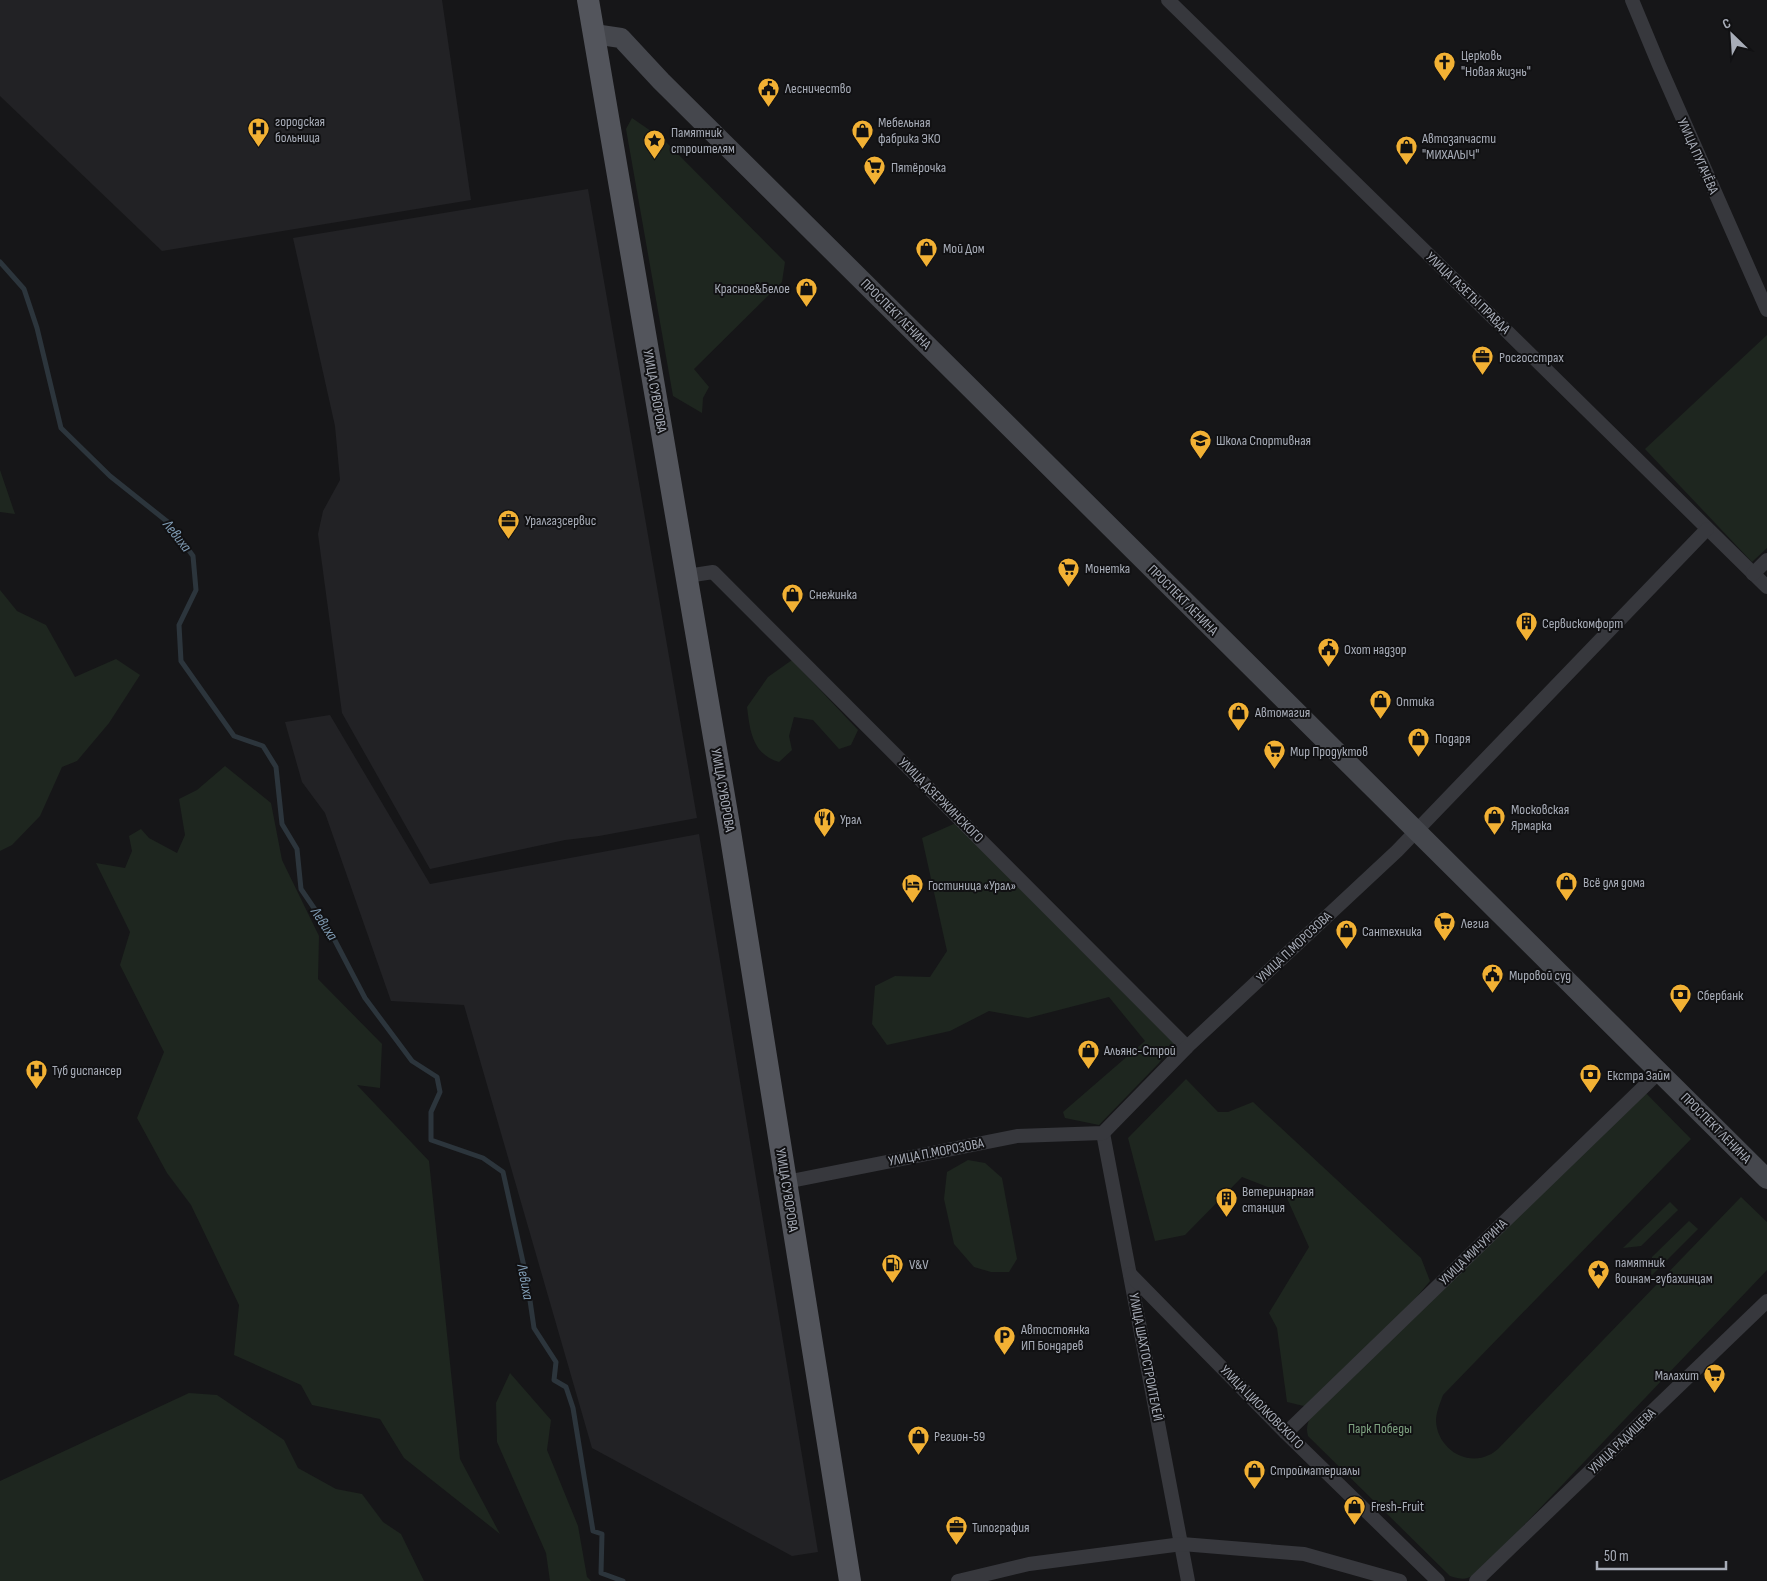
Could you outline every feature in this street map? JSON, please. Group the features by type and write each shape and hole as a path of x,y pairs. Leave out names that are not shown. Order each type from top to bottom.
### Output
{"main road":[{"name":"УЛИЦА СУВОРОВА","path":"588,0 729,825 829,1438 850,1581"},
{"name":"ПРОСПЕКТ ЛЕНИНА","path":"594,34 621,38 661,81 1767,1179"}],"street":[{"name":"УЛИЦА ГАЗЕТЫ ПРАВДА","path":"1168,0 1452,276 1767,587"},
{"name":"УЛИЦА ПУГАЧЁВА","path":"1632,0 1659,66 1767,310"},
{"name":"УЛИЦА П.МОРОЗОВА","path":"786,1182 1017,1136 1103,1133 1188,1047 1416,831 1707,529"},
{"path":"1753,574 1767,560"},
{"name":"УЛИЦА ДЗЕРЖИНСКОГО","path":"687,576 713,572 1188,1047"},
{"name":"УЛИЦА МИЧУРИНА","path":"1286,1433 1659,1072"},
{"name":"УЛИЦА ШАХТОСТРОИТЕЛЕЙ","path":"1103,1133 1188,1581"},
{"name":"УЛИЦА ЦИОЛКОВСКОГО","path":"1130,1274 1286,1433 1438,1581"},
{"name":"УЛИЦА РАДИЩЕВА","path":"1476,1581 1767,1301"},
{"path":"958,1581 1029,1564 1182,1544 1304,1554 1400,1581"}],"shaded area":[{"name":"городская больница","path":"0,0 442,0 471,200 162,251 0,96"},
{"path":"588,189 697,818 599,836 565,840 430,869 342,713 318,534 323,511 340,480 335,426 293,238"},
{"path":"330,715 430,884 699,834 818,1552 792,1556 592,1448 464,1005 391,1001 325,813 302,782 285,722"}],"green space":[{"path":"632,118 664,140 785,262 782,282 694,369 709,387 703,398 702,413 673,396 626,129"},
{"path":"1767,335 1767,548 1752,562 1645,449"},
{"path":"0,470 15,514 0,512"},
{"path":"0,590 17,611 46,625 75,677 116,659 140,675 109,723 77,761 62,767 40,816 12,845 0,851"},
{"path":"792,660 858,730 851,745 839,749 813,720 794,717 789,736 792,750 779,762 763,753 758,747 751,732 747,707 768,677"},
{"path":"225,766 271,803 282,860 319,936 318,979 382,1044 380,1088 357,1085 429,1161 460,1459 500,1534 404,1458 380,1419 312,1405 301,1385 234,1355 239,1305 191,1205 167,1173 137,1118 164,1052 120,965 130,932 96,863 125,868 132,851 129,836 141,829 149,838 177,853 185,835 179,799 197,790"},
{"path":"956,823 1174,1043 1159,1063 1099,1125 1065,1118 1063,1112 1145,1041 1109,997 1028,1018 989,1011 950,1031 887,1045 872,1024 875,986 895,976 930,977 947,951 922,838"},
{"path":"1186,1079 1218,1112 1228,1112 1253,1102 1421,1258 1430,1281 1399,1318 1308,1407 1287,1402 1277,1328 1269,1313 1309,1247 1285,1194 1242,1177 1185,1235 1155,1241 1128,1138"},
{"name":"Парк Победы","path":"1641,1088 1691,1139 1443,1395 1437,1411 1436,1421 1441,1439 1454,1452 1471,1458 1489,1455 1498,1449 1741,1197 1767,1222 1767,1270 1482,1569 1467,1578 1450,1576 1308,1436 1307,1428 1309,1421 1311,1416"},
{"path":"968,1160 985,1163 1002,1178 1017,1259 1009,1272 991,1272 974,1267 954,1244 944,1199 947,1172"},
{"path":"1670,1202 1678,1210 1641,1246 1623,1248"},
{"path":"1689,1221 1698,1229 1651,1276 1652,1257"},
{"path":"510,1373 551,1420 547,1450 578,1526 587,1577 591,1581 550,1581 546,1553 497,1442 496,1403"},
{"path":"189,1393 217,1395 284,1440 298,1468 336,1489 362,1494 383,1522 401,1534 424,1581 0,1581 0,1481"}],"waterway":[{"name":"Левиха","path":"0,262 24,289 37,328 61,428 110,476 169,523 193,556 196,590 179,625 181,661 234,736 263,746 276,767 282,824 297,849 301,889 331,933 365,998 412,1061 437,1077 440,1092 431,1112 431,1140 483,1158 503,1172 527,1280 534,1328 556,1362 554,1380 566,1387 573,1408 593,1531 602,1534 601,1573 623,1581"}],"place":[{"name":"Церковь \"Новая жизнь\"","path":"1445,82"},
{"name":"Лесничество","path":"769,107"},
{"name":"городская больница","path":"259,148"},
{"name":"Мебельная фабрика ЭКО","path":"862,149"},
{"name":"Памятник строителям","path":"655,159"},
{"name":"Автозапчасти \"МИХАЛЫЧ\"","path":"1406,165"},
{"name":"Пятёрочка","path":"875,186"},
{"name":"Мой Дом","path":"927,267"},
{"name":"Красное&Белое","path":"806,307"},
{"name":"Росгосстрах","path":"1483,376"},
{"name":"Школа Спортивная","path":"1200,459"},
{"name":"Уралгазсервис","path":"509,539"},
{"name":"Монетка","path":"1069,587"},
{"name":"Снежинка","path":"793,613"},
{"name":"Сервискомфорт","path":"1526,642"},
{"name":"Охот надзор","path":"1328,668"},
{"name":"Оптика","path":"1380,720"},
{"name":"Автомагия","path":"1239,731"},
{"name":"Подаря","path":"1419,757"},
{"name":"Мир Продуктов","path":"1274,770"},
{"name":"Московская Ярмарка","path":"1495,836"},
{"name":"Урал","path":"824,838"},
{"name":"Всё для дома","path":"1567,901"},
{"name":"Гостиница «Урал»","path":"912,904"},
{"name":"Легиа","path":"1445,942"},
{"name":"Сантехника","path":"1346,950"},
{"name":"Мировой суд","path":"1493,994"},
{"name":"Сбербанк","path":"1681,1014"},
{"name":"Альянс-Строй","path":"1088,1069"},
{"name":"Туб диспансер","path":"36,1089"},
{"name":"Екстра Займ","path":"1591,1094"},
{"name":"Ветеринарная станция","path":"1226,1218"},
{"name":"V&V","path":"893,1283"},
{"name":"памятник воинам-губахинцам","path":"1599,1289"},
{"name":"Автостоянка ИП Бондарев","path":"1005,1356"},
{"name":"Малахит","path":"1715,1394"},
{"name":"Регион-59","path":"918,1455"},
{"name":"Стройматериалы","path":"1254,1489"},
{"name":"Fresh-Fruit","path":"1355,1525"},
{"name":"Типография","path":"956,1546"}]}
